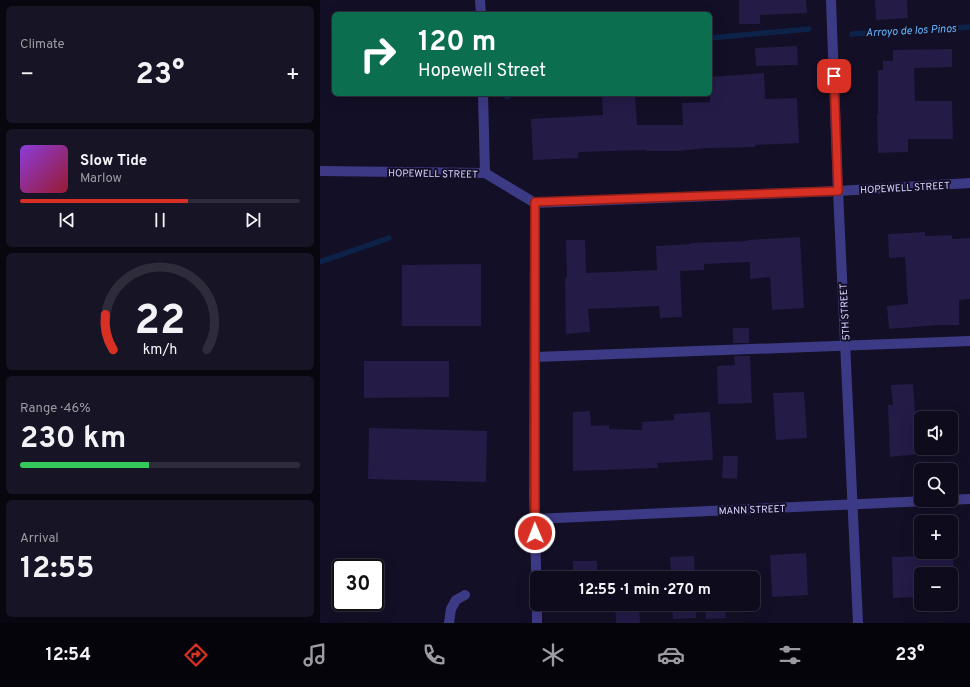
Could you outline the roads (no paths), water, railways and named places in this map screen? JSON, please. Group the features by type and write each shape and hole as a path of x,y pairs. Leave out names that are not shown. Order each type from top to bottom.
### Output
{"street":[{"path":"480,0 481,12"},
{"name":"5TH STREET","path":"831,0 838,191 858,623"},
{"path":"483,96 485,173"},
{"name":"HOPEWELL STREET","path":"320,171 485,173 535,202 838,191 970,183"},
{"path":"535,202 536,571"},
{"path":"535,357 970,341"},
{"name":"MANN STREET","path":"535,519 970,499"},
{"path":"449,623 451,609 456,600 465,594"},
{"path":"537,611 537,623"}],"waterway":[{"name":"Arroyo de los Pinos","path":"852,34 970,27"},
{"name":"Arroyo de los Pinos","path":"712,38 809,29"},
{"name":"Arroyo de los Pinos","path":"320,262 389,238"}]}
